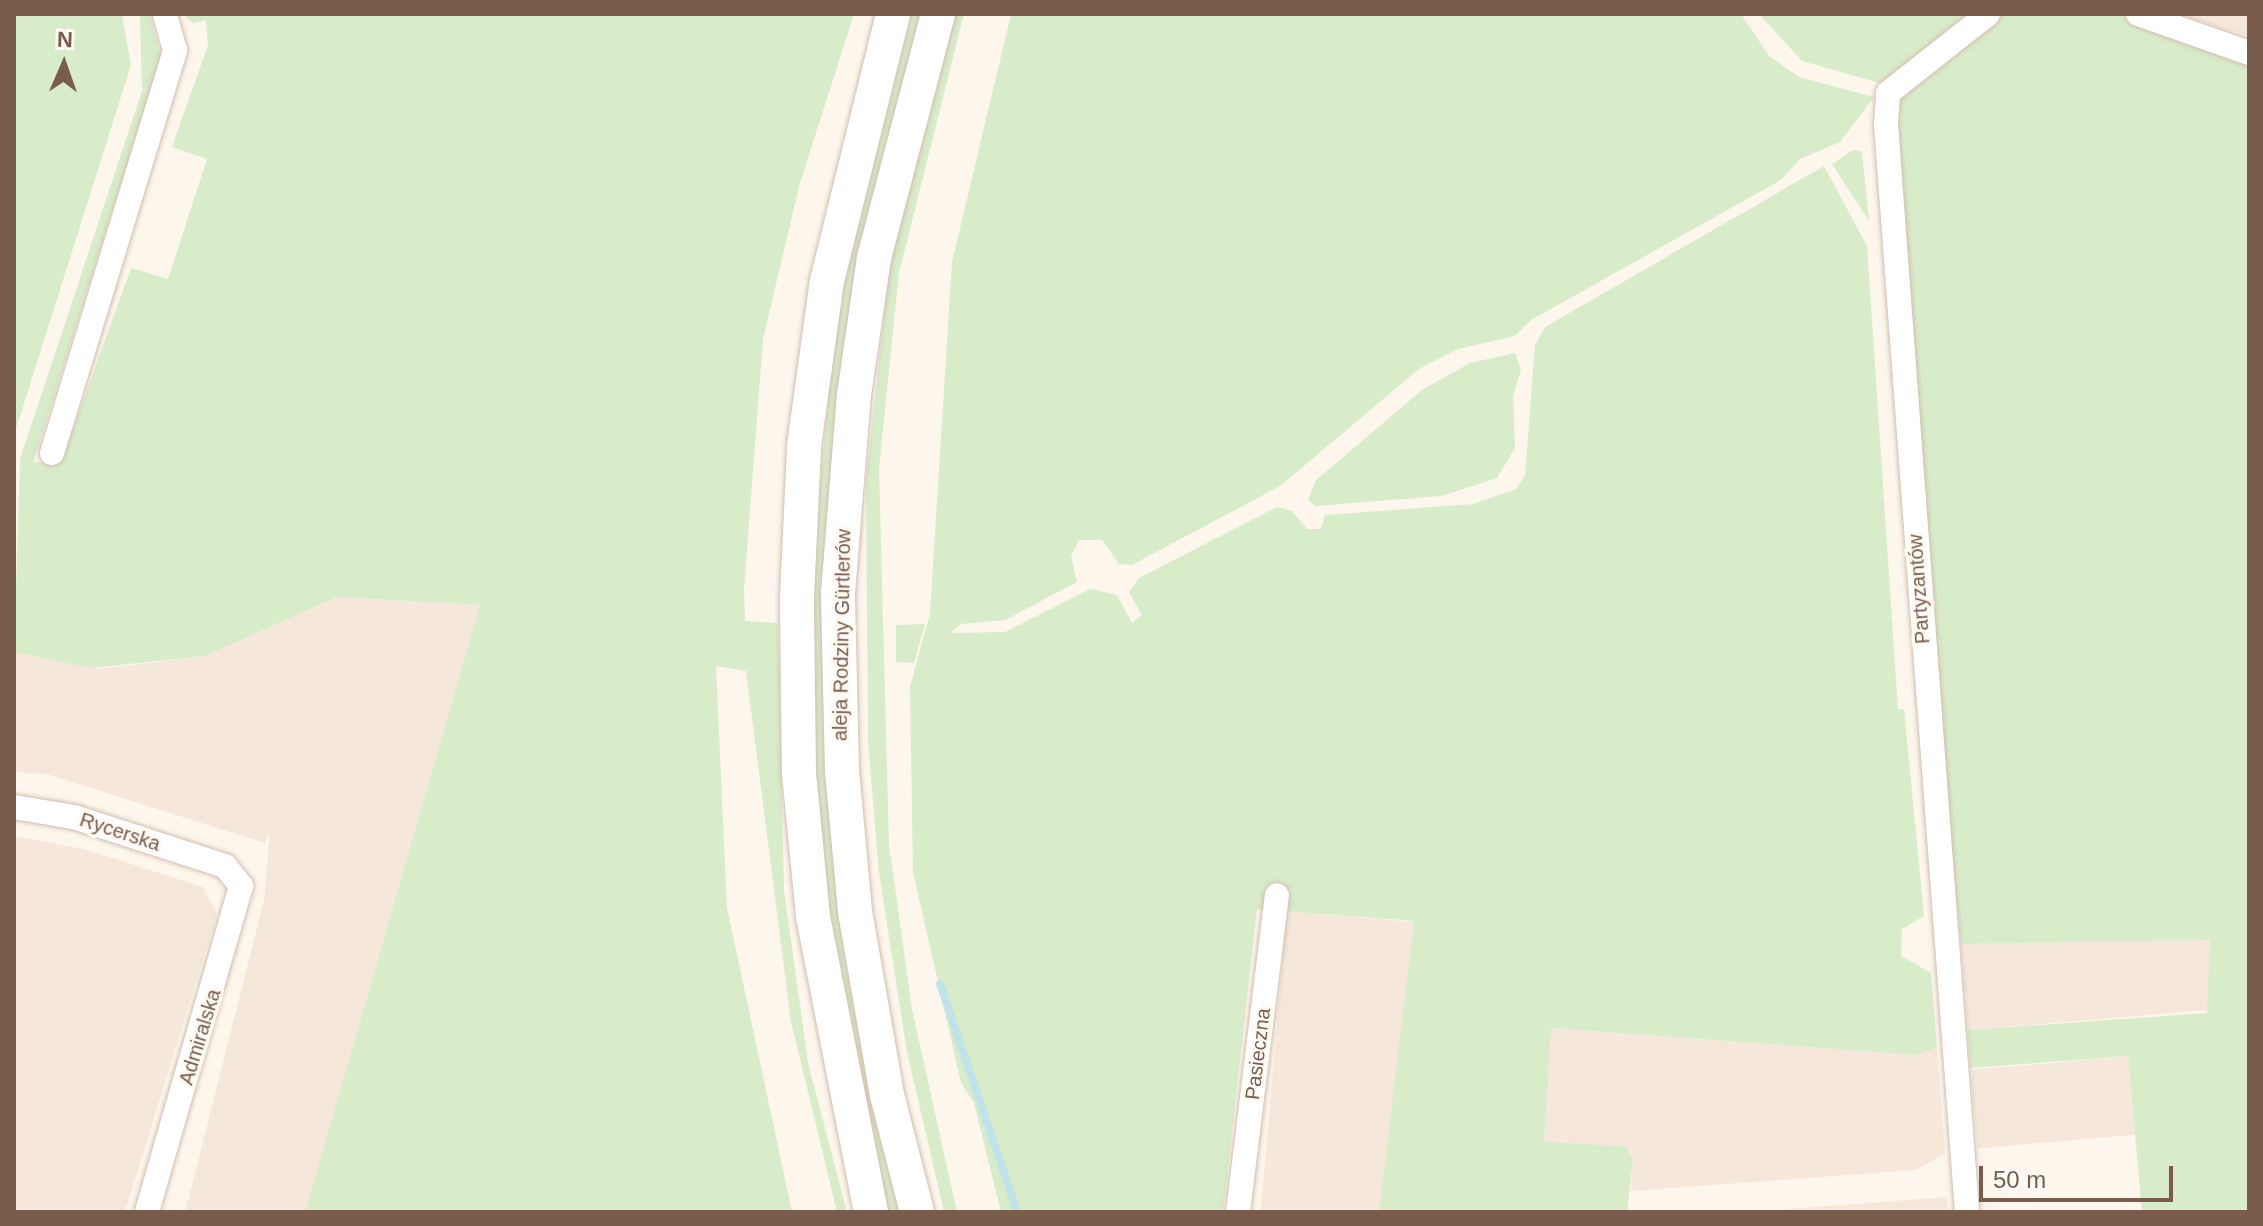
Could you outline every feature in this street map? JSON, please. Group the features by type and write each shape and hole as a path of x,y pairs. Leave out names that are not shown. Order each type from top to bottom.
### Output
{"main road":[{"name":"aleja Rodziny Gürtlerów","path":"871,1212 813,916 799,773 797,597 804,446 827,281 893,14"},
{"name":"aleja Rodziny Gürtlerów","path":"917,1212 887,1095 855,911 842,772 838,593 852,410 874,258 938,14"}],"street":[{"path":"52,453 175,50 165,14"},
{"name":"Partyzantów","path":"1967,1212 1886,124 1888,93 1988,14"},
{"path":"2138,14 2249,53"},
{"name":"Rycerska","path":"14,807 74,817 225,866"},
{"name":"Admiralska","path":"147,1212 241,903 241,886 225,866"},
{"name":"Pasieczna","path":"1238,1212 1277,895"}],"shaded area":[{"path":"2177,14 2249,14 2249,36 2186,17"},
{"path":"337,597 480,605 305,1212 185,1212 264,900 270,830 265,843 47,774 14,772 14,652 99,669 205,656"},
{"path":"14,836 84,849 203,887 217,914 125,1212 14,1212"},
{"path":"1287,911 1414,922 1388,1212 1261,1212"},
{"path":"2210,939 2209,1010 1968,1030 1961,944"},
{"path":"1550,1028 1917,1055 1937,1047 1945,1153 1916,1170 1631,1191 1633,1161 1544,1143"},
{"path":"2128,1056 2135,1135 1977,1148 1971,1070"},
{"path":"1947,1197 1948,1212 1749,1212"}],"green space":[{"path":"14,14 122,14 131,65 16,429"},
{"path":"140,14 150,16 161,56 33,463 63,457 131,268 168,279 207,159 172,147 208,45 206,20 193,23 182,14 854,14 800,183 763,339 744,589 745,621 778,623 784,890 808,1063 847,1212 837,1212 791,1022 746,671 716,666 727,908 792,1212 305,1212 480,605 337,597 205,656 91,668 14,652 20,459 142,91"},
{"path":"906,14 921,14 865,234 827,540 900,1212 885,1212 835,972 814,765 811,576 837,310"},
{"path":"951,14 964,14 899,273 879,468 889,845 912,1009 957,1212 944,1212 907,1052 879,873 868,740 866,480 892,243"},
{"path":"1011,14 1741,14 1769,56 1799,77 1874,97 1840,142 1800,159 1781,180 1531,320 1515,336 1458,349 1419,369 1280,486 1132,565 1119,564 1102,540 1079,540 1071,556 1077,582 1005,620 961,624 950,633 1005,632 1090,589 1117,595 1132,623 1142,615 1129,592 1139,578 1277,507 1292,511 1307,529 1321,529 1325,515 1473,504 1516,489 1525,476 1535,345 1545,327 1824,166 1867,246 1898,709 1904,709 1924,916 1902,929 1901,956 1931,973 1937,1047 1917,1055 1551,1028 1544,1142 1626,1146 1633,1161 1627,1212 1379,1212 1414,921 1257,909 1223,1212 1001,1212 974,1103 961,1083 913,872 910,687 930,613 952,262"},
{"path":"1759,14 1971,14 1883,84 1802,61"},
{"path":"1988,14 2132,14 2249,52 2249,1212 2142,1212 2128,1056 1970,1068 1968,1030 2207,1013 2210,940 1961,944 1904,376 1888,93"},
{"path":"1853,150 1862,152 1869,221 1832,164"},
{"path":"1515,353 1521,370 1513,396 1515,448 1497,478 1442,496 1315,506 1308,500 1316,480 1422,390 1470,363"},
{"path":"925,624 914,663 896,662 896,625"}],"waterway":[{"path":"940,984 1017,1212"}]}
